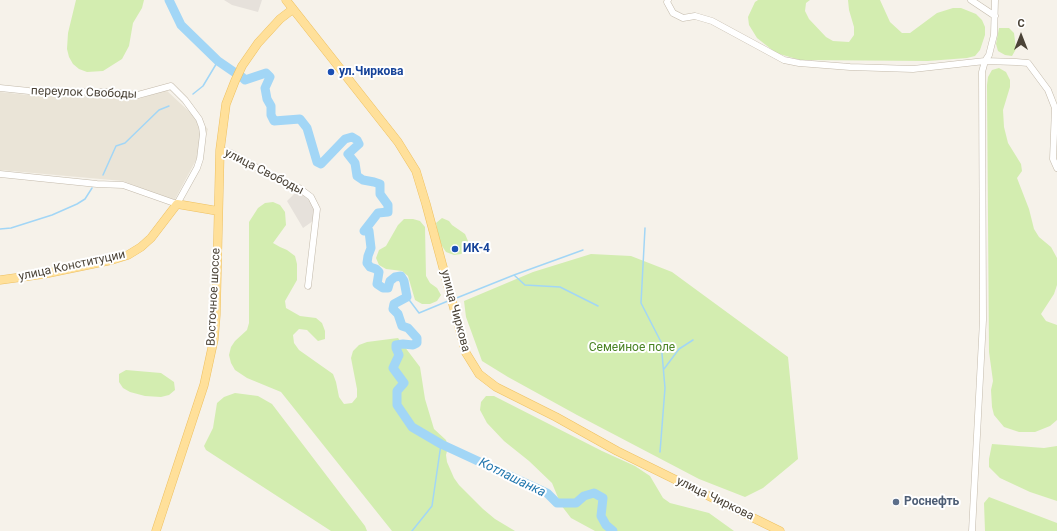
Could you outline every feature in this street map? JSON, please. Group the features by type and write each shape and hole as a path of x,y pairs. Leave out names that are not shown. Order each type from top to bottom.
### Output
{"main road":[{"name":"улица Чиркова","path":"286,0 398,142 416,171 466,353 479,374 496,387 617,451 780,531"},
{"name":"Восточное шоссе","path":"156,531 204,385 214,339 216,315 220,150 226,104 235,81 250,54 268,30 293,10"},
{"path":"177,204 218,211"},
{"name":"улица Конституции","path":"0,280 44,274 112,260 128,255 141,247 151,238 177,204"}],"street":[{"path":"668,0 667,2 673,13 682,18 695,16 712,20 784,60 799,63 850,67 913,69 985,61 1028,63 1048,90 1055,108 1053,159 1057,168"},
{"path":"972,0 995,16"},
{"path":"972,531 983,320 982,72 994,35 995,0"},
{"name":"переулок Свободы","path":"0,88 29,91 110,92 138,95 171,86 185,100 199,119 203,134 200,159 197,168 177,204"},
{"name":"улица Свободы","path":"220,150 231,153 288,184 299,188 311,197 317,209 308,286"},
{"path":"0,174 97,184 123,185 177,204"}],"shaded area":[{"path":"224,0 262,0 258,12 232,5"},
{"path":"166,90 208,129 201,151 174,201 123,181 0,170 0,92 28,95 89,94 138,99"},
{"path":"298,190 301,191 316,209 313,221 303,228 287,201"}],"green space":[{"path":"76,0 144,0 142,8 133,23 129,46 122,59 103,71 87,72 79,69 73,64 69,57 67,49 68,33"},
{"path":"758,0 810,0 806,3 805,11 809,19 826,37 833,41 849,42 854,35 854,27 848,0 880,0 890,22 902,33 910,33 937,13 953,8 961,8 976,14 982,20 985,27 985,35 980,50 975,56 967,58 928,61 800,60 776,53 757,38 749,25 748,17 755,2"},
{"path":"999,28 1009,28 1014,33 1016,49 1012,56 1005,55 998,51 996,44"},
{"path":"999,68 1006,72 1010,80 1010,87 1003,110 1004,127 1008,143 1021,164 1022,171 1017,178 1029,209 1034,229 1039,237 1051,247 1057,258 1057,285 1054,294 1041,314 1046,321 1057,325 1057,420 1050,426 1035,432 1019,432 1004,427 994,415 992,407 991,390 993,381 989,352 987,85 988,77 992,70"},
{"path":"273,202 280,205 285,212 286,225 273,243 295,256 297,264 297,280 285,301 286,308 300,316 316,318 322,323 325,331 325,339 318,341 307,330 299,329 293,335 294,343 299,350 333,374 339,397 344,404 352,403 357,397 357,389 351,358 353,351 359,345 367,342 398,338 420,367 425,399 434,429 446,440 448,447 446,455 447,462 454,478 483,509 495,519 515,531 392,531 281,392 247,378 235,370 229,355 231,347 247,330 249,323 249,222 258,208 265,203"},
{"path":"442,218 449,221 452,225 465,234 468,241 467,249 461,254 454,255 446,252 442,246 436,223"},
{"path":"404,219 420,221 425,227 426,276 441,295 437,301 430,304 422,304 415,300 408,276 402,271 386,269 379,265 376,258 379,250 386,246 398,225"},
{"name":"Семейное поле","path":"591,254 631,256 672,272 788,357 798,459 763,488 745,497 699,479 577,415 482,361 466,317 464,301 533,272"},
{"path":"126,370 161,373 174,382 175,390 169,395 161,397 145,396 130,392 123,388 119,382 119,374"},
{"path":"235,393 258,396 272,404 365,526 367,531 331,531 206,450 204,446 213,428 217,403 224,397"},
{"path":"486,396 494,396 602,451 635,466 650,476 663,498 670,503 709,513 734,531 595,531 571,518 561,505 552,483 529,461 504,441 487,423 480,410 481,402"},
{"path":"992,444 1044,448 1057,446 1057,501 1030,492 1000,478 989,467"},
{"path":"989,497 1057,523 1057,531 985,531 984,503"}],"waterway":[{"name":"Котлашанка","path":"169,0 181,25 218,61 234,72"},
{"path":"193,94 203,86 218,61"},
{"path":"242,77 245,80 266,73 270,77 265,88 267,99 271,106 271,115 274,121 300,119 307,128 317,162 321,164 345,139 352,137 357,140 359,144 348,154 355,163 357,176 363,180 380,184 380,194 388,205 388,212 378,213 364,231 369,231 371,248 367,263 370,267 379,272 377,284 383,288 388,288 390,281 395,277 401,276 404,281 407,297 394,304 393,309 398,314 402,326 408,328 417,338 417,343 413,345 396,345 399,355 393,368 404,383 397,391 397,405 412,427 441,444 547,493 557,503 576,503 584,496 594,493 603,498 601,516 606,525 613,531"},
{"path":"103,175 116,146 125,143 159,110 169,106"},
{"path":"0,229 11,228 52,215 77,204 85,199 92,188"},
{"path":"645,228 641,303 661,342 665,388 660,452"},
{"path":"454,299 583,250"},
{"path":"514,275 525,285 560,287 598,306"},
{"path":"407,297 419,313 448,301"},
{"path":"664,369 679,349 693,340"},
{"path":"412,531 432,506 441,444"}],"place":[{"name":"ул.Чиркова","path":"331,72"},
{"name":"ИК-4","path":"455,249"},
{"name":"Роснефть","path":"896,502"}]}
